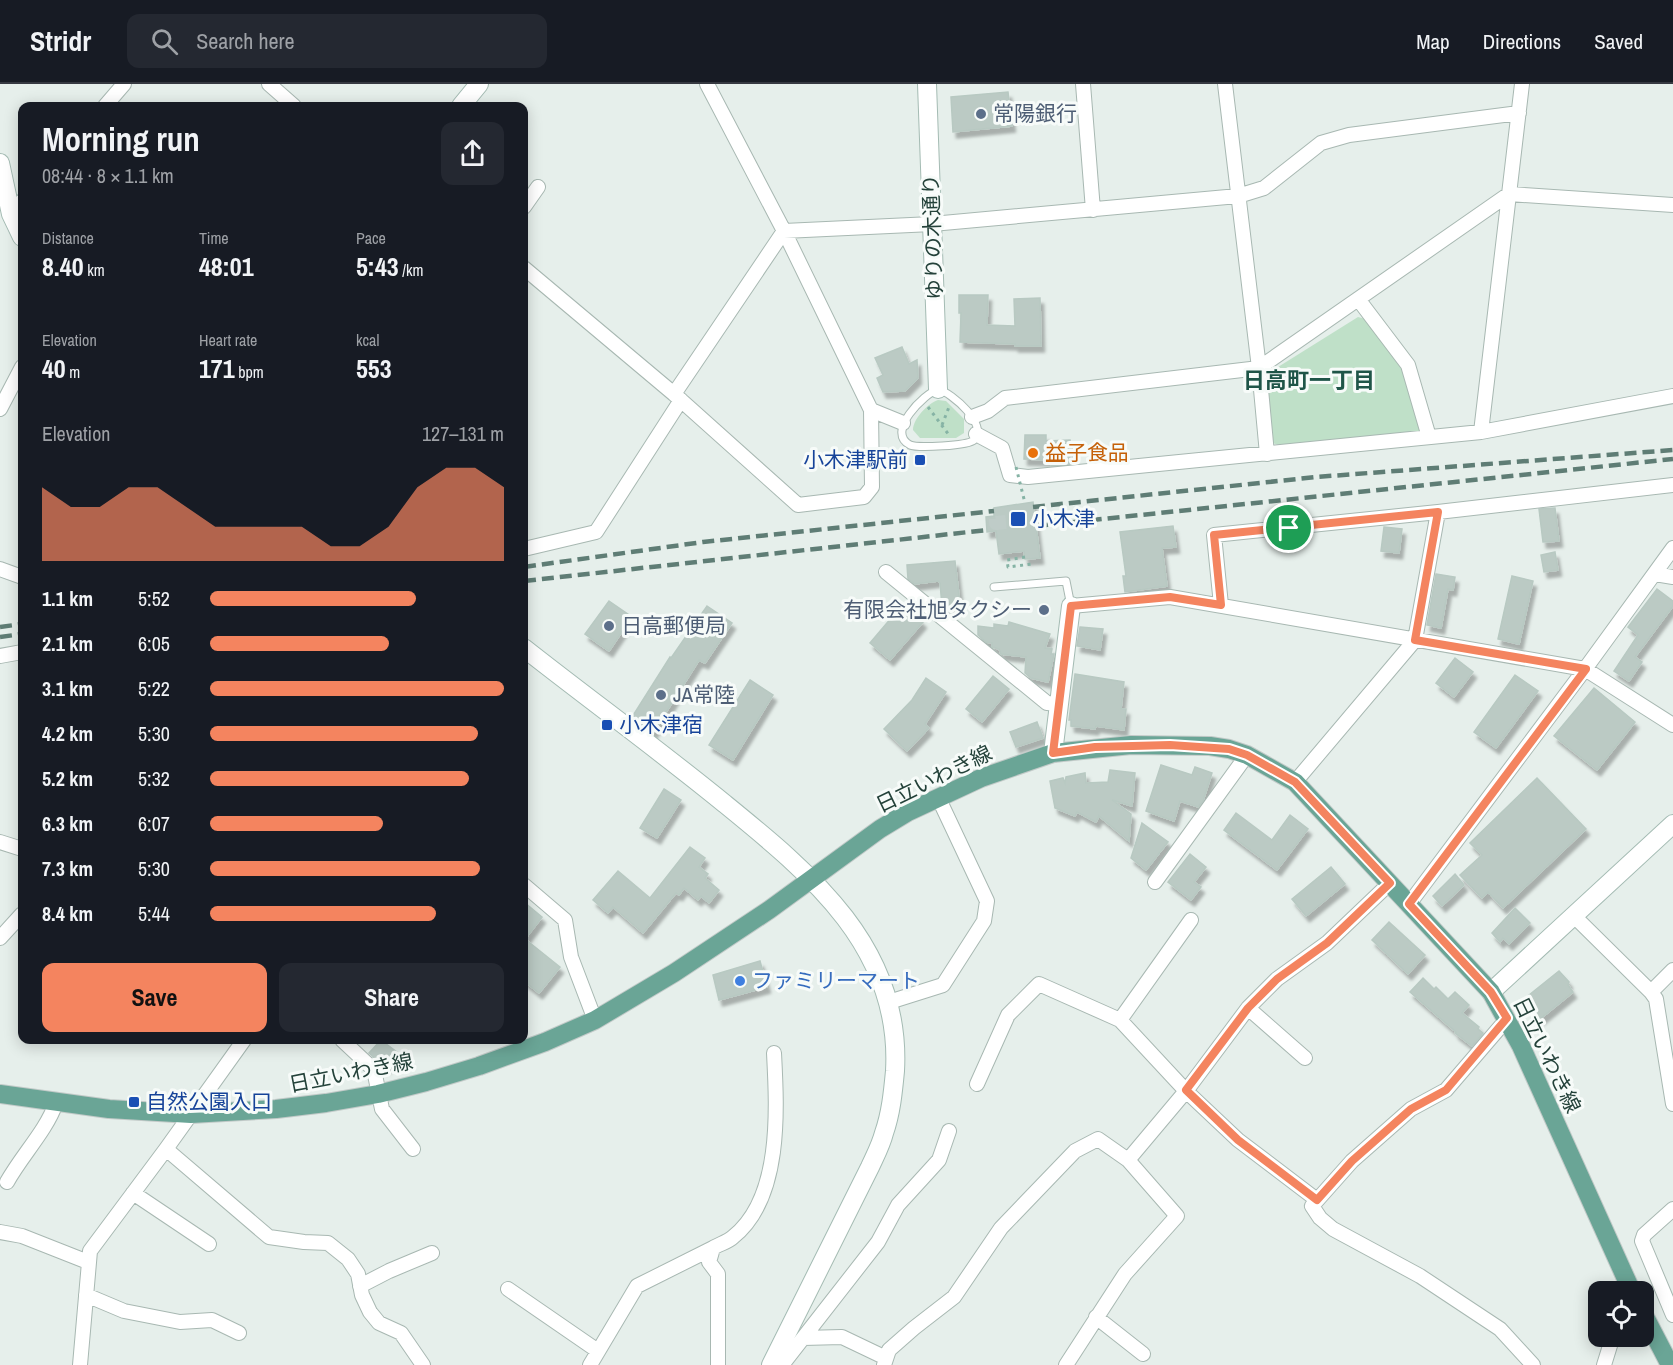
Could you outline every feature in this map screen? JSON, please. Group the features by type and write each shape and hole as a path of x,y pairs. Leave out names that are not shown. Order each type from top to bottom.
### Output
{"main road":[{"name":"日立いわき線","path":"0,1094 56,1103 191,1114 276,1109 378,1094 479,1066 545,1042 595,1020 674,973 769,910 880,829 938,797 981,778 1053,753 1095,747 1170,745 1229,749 1247,755 1295,782 1491,992 1507,1018 1627,1281"},
{"path":"1654,1334 1670,1365"}],"street":[{"path":"108,102 124,84"},
{"path":"269,84 289,102"},
{"path":"464,102 479,84"},
{"path":"528,271 678,397 798,505 864,497 872,487 871,410 784,231 707,84"},
{"name":"ゆりの木通り","path":"927,84 932,224 946,394"},
{"path":"1083,84 1093,210"},
{"path":"1225,84 1267,454"},
{"path":"1481,432 1522,84"},
{"path":"784,231 932,224 1238,196 1264,188 1321,143 1349,135 1519,113"},
{"path":"0,163 18,225"},
{"path":"528,201 538,187"},
{"path":"972,417 988,411 1005,398 1259,368 1509,194 1673,205"},
{"path":"528,548 596,532 678,397 784,231"},
{"path":"1359,299 1408,365 1429,437"},
{"path":"0,409 18,375"},
{"path":"976,434 1002,448 1010,475 1028,477 1481,432 1673,396"},
{"path":"871,410 903,423"},
{"path":"1221,605 1214,535 1673,485"},
{"path":"1295,782 1415,640 1438,512"},
{"path":"1409,904 1586,669 1673,548"},
{"path":"0,569 18,576"},
{"path":"886,572 1047,703 1059,704"},
{"path":"1655,574 1673,577"},
{"path":"1053,753 1071,606 1170,597 1586,669 1673,725"},
{"path":"0,656 18,653"},
{"path":"528,653 686,772 774,844 811,878 856,930 876,966 889,1002 896,1050 892,1105 885,1133 771,1365"},
{"path":"1155,882 1247,755"},
{"path":"889,1002 943,985 984,921 987,901 938,797"},
{"path":"1491,992 1575,917 1673,824"},
{"path":"0,842 18,848"},
{"path":"1128,1160 1186,1090 1248,1008 1277,979 1327,943 1390,883"},
{"path":"528,888 565,920 571,957 595,1020"},
{"path":"1575,917 1656,999 1673,1104"},
{"path":"0,939 18,919"},
{"path":"1120,1020 1191,920"},
{"path":"1651,992 1673,970"},
{"path":"977,1083 1008,1015 1039,984 1120,1020 1186,1090 1238,1140 1317,1200"},
{"path":"1248,1008 1305,1058"},
{"path":"1507,1018 1446,1090 1411,1109 1352,1161 1312,1206 1320,1218 1333,1229 1420,1276 1500,1329 1533,1365"},
{"path":"80,1365 90,1251 241,1044"},
{"path":"346,1044 374,1070 382,1109 413,1149"},
{"path":"590,1365 637,1286 732,1238 750,1221 760,1205 768,1180 775,1129 774,1053"},
{"path":"7,1182 20,1159 51,1117 56,1103"},
{"path":"782,1365 878,1242 898,1205 939,1160 949,1131"},
{"path":"803,1338 842,1337 885,1362 889,1350 954,1297 1001,1228 1075,1150 1098,1139 1128,1160 1178,1216 1125,1274 1066,1365"},
{"path":"166,1149 268,1237 328,1243 348,1258 358,1274 370,1311 379,1323 402,1333 423,1365"},
{"path":"133,1193 209,1244"},
{"path":"1673,1209 1644,1235 1642,1241 1673,1315"},
{"path":"0,1232 22,1236 88,1262"},
{"path":"713,1248 709,1262 718,1274 718,1365"},
{"path":"360,1286 432,1253"},
{"path":"508,1289 598,1351"},
{"path":"86,1295 124,1311 180,1322 212,1320 239,1333"},
{"path":"1096,1317 1143,1354"},
{"path":"1604,1365 1610,1347"}],"lane":[{"path":"946,394 975,422 976,434 973,441 955,445 912,446 904,439 903,423 923,400 946,394"},
{"path":"994,587 1066,581 1071,606"}],"path":[{"path":"942,425 946,394"},
{"path":"923,400 955,445"},
{"path":"1016,467 1025,503"},
{"path":"1025,557 1007,560 1008,567 1032,564"}],"green space":[{"path":"1358,317 1366,319 1405,373 1421,432 1283,446 1272,443 1265,386 1270,372"},
{"path":"938,400 946,401 964,419 964,433 956,438 920,438 913,430 918,416"}],"building":[{"name":"常陽銀行","path":"1008,92 1012,126 953,132 951,97"},
{"path":"959,295 988,295 987,325 1015,326 1014,299 1040,298 1041,346 960,342"},
{"path":"902,347 909,364 917,360 918,378 905,391 883,392 877,378 883,375 875,358"},
{"path":"1025,435 1046,435 1046,441 1070,440 1071,464 1051,466 1051,460 1024,459"},
{"name":"小木津","path":"1033,502 1040,558 1025,559 1024,551 999,554 996,531 987,532 986,517 994,516 994,508"},
{"path":"1555,508 1559,541 1543,542 1539,509"},
{"path":"1173,526 1176,547 1162,548 1167,586 1125,592 1123,576 1126,576 1120,532"},
{"path":"1384,527 1402,529 1399,553 1381,551"},
{"path":"1555,552 1558,570 1544,572 1541,555"},
{"path":"955,561 960,604 942,606 938,581 915,584 908,579 907,565"},
{"path":"1436,574 1455,577 1453,590 1448,589 1441,628 1427,625"},
{"path":"1512,576 1533,581 1519,644 1498,639"},
{"path":"1657,589 1673,601 1673,606 1635,657 1642,662 1629,681 1614,671 1638,635 1628,627"},
{"path":"609,601 632,617 609,651 585,634"},
{"path":"903,604 923,622 890,660 870,643"},
{"path":"707,606 732,623 705,663 699,660 653,733 632,717 670,657"},
{"path":"1009,622 1050,634 1045,648 1052,649 1051,654 1054,654 1048,682 1031,678 1025,673 1026,657 1001,654 999,649 992,647 992,643 986,642 978,635 978,626 994,628 994,624 1008,626"},
{"path":"1080,627 1103,629 1100,650 1077,646"},
{"path":"1455,658 1473,672 1454,697 1436,683"},
{"path":"1075,674 1124,682 1121,709 1126,709 1124,730 1096,726 1095,729 1071,726 1071,720 1069,720"},
{"path":"1515,675 1538,691 1496,748 1474,732"},
{"path":"993,676 1009,689 982,722 966,709"},
{"path":"926,678 946,692 925,724 929,728 907,751 884,729 912,700"},
{"path":"750,680 773,695 733,760 709,745"},
{"path":"1594,688 1635,722 1597,770 1554,736"},
{"path":"1037,722 1043,738 1016,747 1010,732"},
{"path":"1161,765 1192,775 1195,767 1212,773 1203,801 1198,807 1180,801 1174,821 1146,811"},
{"path":"1110,770 1135,773 1132,806 1112,800 1131,814 1129,841 1099,816 1096,822 1077,812 1075,816 1055,808 1050,781 1063,778 1065,783 1066,777 1085,773 1086,783 1108,782"},
{"path":"1537,778 1586,829 1503,908 1488,892 1482,898 1460,875 1482,855 1470,843"},
{"path":"664,789 681,800 657,838 640,828"},
{"path":"1236,813 1272,840 1290,815 1308,829 1277,870 1224,830"},
{"path":"1142,823 1168,842 1146,870 1131,858"},
{"path":"690,847 705,858 699,867 708,874 705,878 719,890 709,903 701,896 698,900 684,888 679,895 676,893 643,933 613,907 608,913 593,900 618,871 650,898"},
{"path":"1190,854 1206,867 1194,882 1201,887 1191,900 1168,882"},
{"path":"1331,867 1345,884 1306,916 1292,899"},
{"path":"1455,874 1464,885 1442,906 1433,896"},
{"path":"528,905 542,917 528,935"},
{"path":"1515,908 1530,923 1509,944 1503,938 1500,942 1492,933"},
{"path":"1389,922 1425,955 1408,974 1372,940"},
{"path":"528,941 560,967 539,993 528,984"},
{"name":"ファミリーマート","path":"760,961 767,987 719,1000 713,975"},
{"path":"1559,971 1569,982 1568,985 1573,992 1540,1019 1524,999"},
{"path":"1423,978 1448,999 1455,992 1469,1005 1462,1013 1483,1033 1472,1046 1410,992"},
{"path":"377,1044 386,1044 398,1053 386,1068 369,1053"}],"tunnel":[{"path":"996,519 996,523 1027,520"}],"railway":[{"path":"1033,507 1316,477 1673,450"},
{"path":"1036,526 1673,459"},
{"path":"528,566 703,542 994,511"},
{"path":"528,581 987,530"},
{"path":"0,627 18,625"},
{"path":"0,637 18,635"}],"place":[{"name":"常陽銀行","path":"981,114"},
{"name":"益子食品","path":"1033,453"},
{"name":"小木津駅前","path":"920,460"},
{"name":"小木津","path":"1018,519"},
{"name":"有限会社旭タクシー","path":"1044,610"},
{"name":"日高郵便局","path":"609,626"},
{"name":"JA常陸","path":"661,695"},
{"name":"小木津宿","path":"607,725"},
{"name":"ファミリーマート","path":"740,981"},
{"name":"自然公園入口","path":"134,1102"}],"district":[{"name":"日高町一丁目","path":"1309,380"}],"route":[{"path":"1438,512 1415,640 1586,669 1409,904 1491,992 1507,1018 1446,1090 1411,1109 1352,1161 1317,1200 1238,1140 1186,1090 1248,1008 1277,979 1327,943 1390,883 1295,782 1247,755 1210,746 1170,745 1095,747 1053,753 1071,606 1170,597 1221,605 1214,535 1289,528 1438,512"}]}
